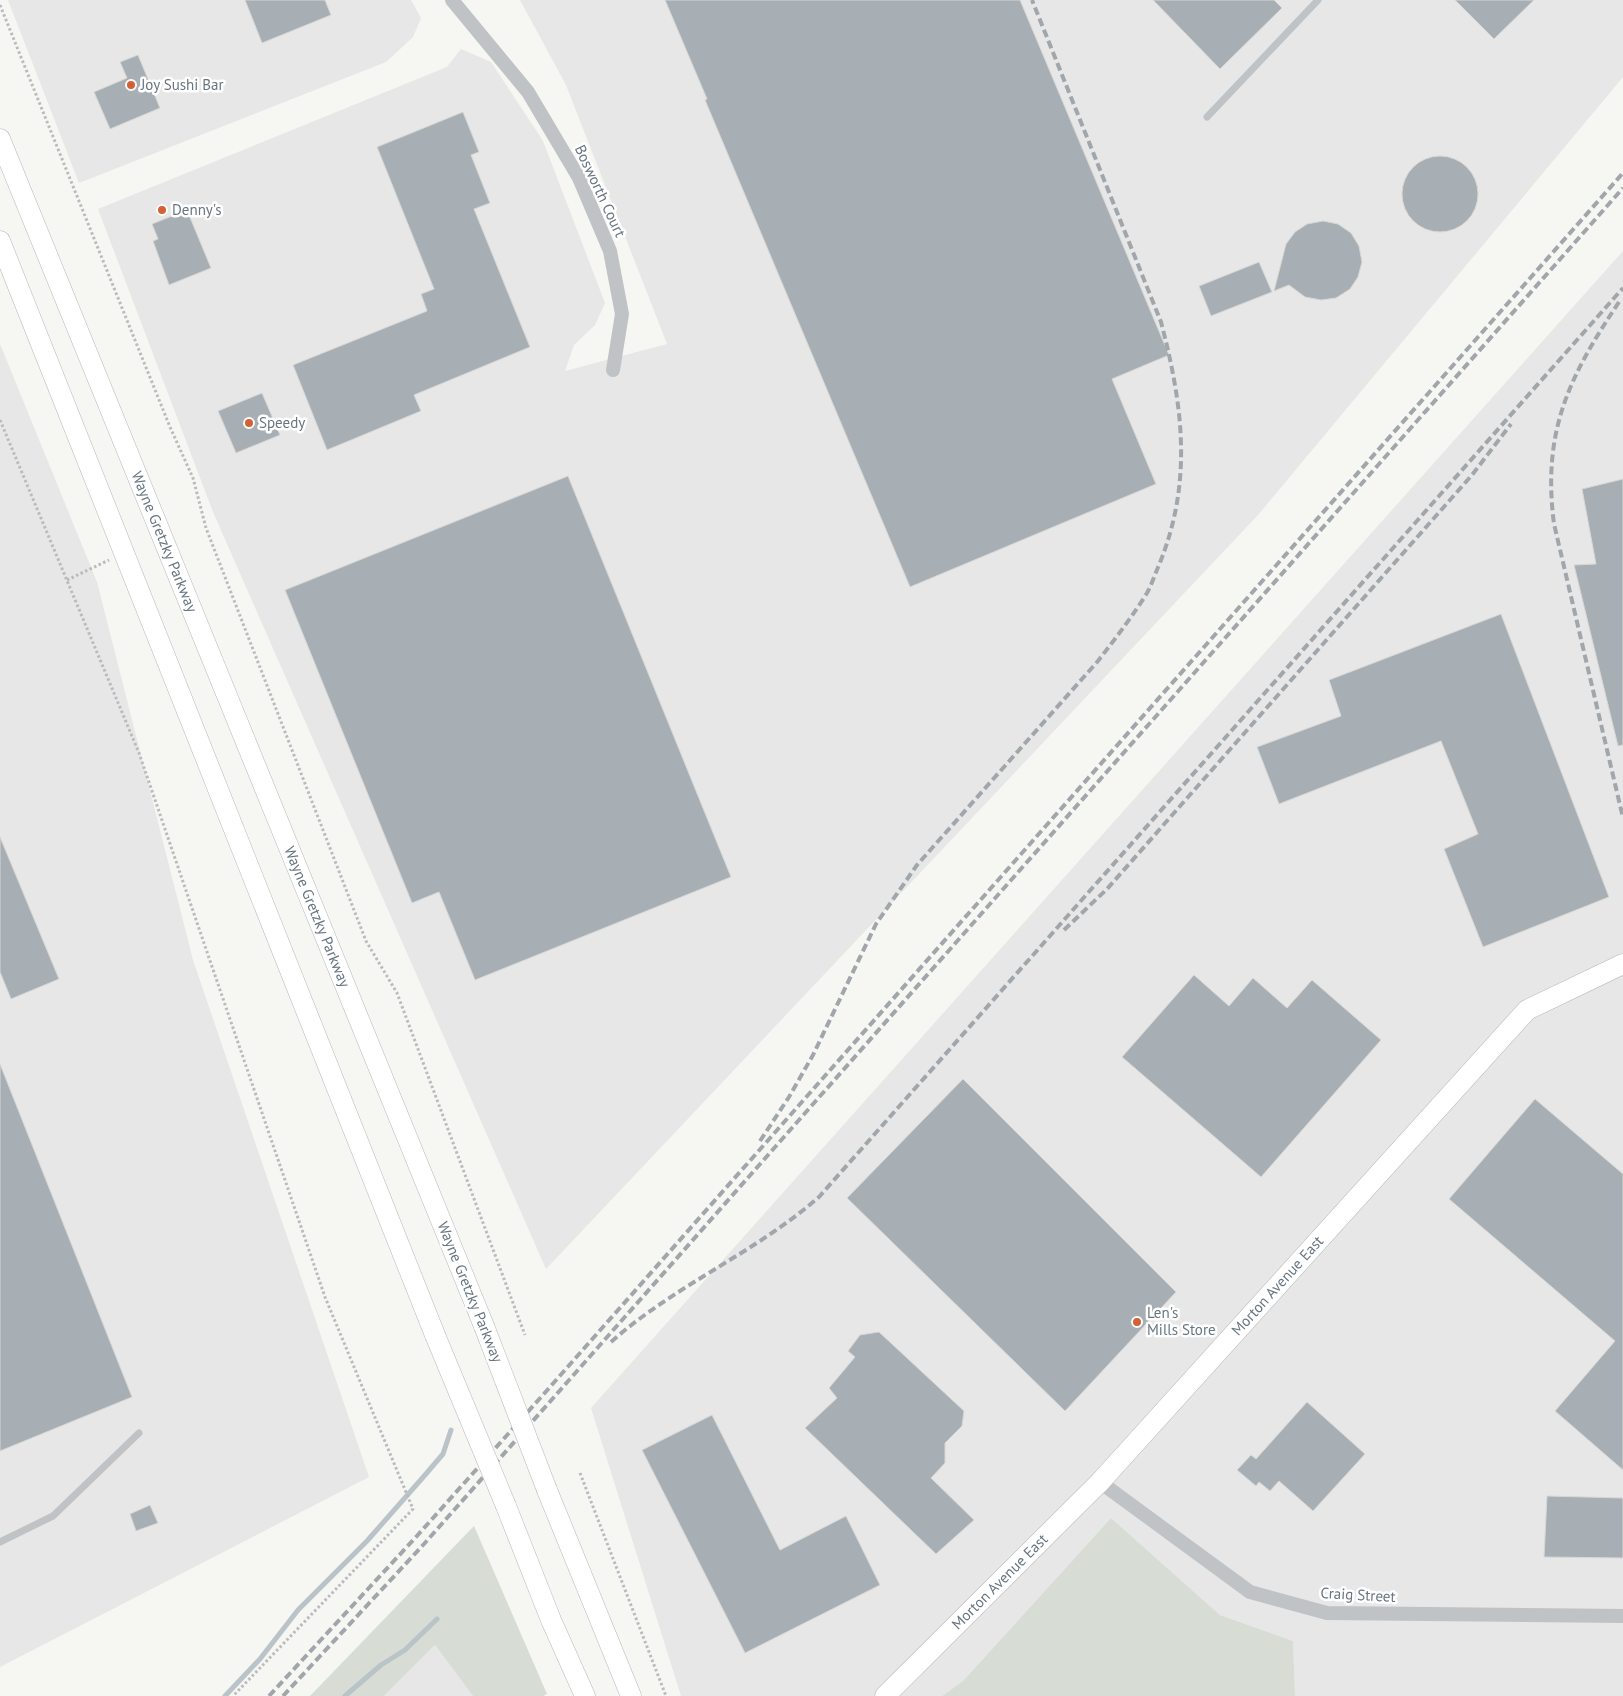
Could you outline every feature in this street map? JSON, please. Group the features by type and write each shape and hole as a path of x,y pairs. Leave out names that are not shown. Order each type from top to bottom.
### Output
{"main road":[{"name":"Wayne Gretzky Parkway","path":"0,139 484,1326 547,1490 631,1696"},
{"path":"0,241 435,1336 551,1620 585,1696"},
{"name":"Morton Avenue East","path":"885,1696 1100,1482 1527,1010 1623,964"}],"street":[{"name":"Bosworth Court","path":"452,0 528,92 578,178 610,251 622,314 613,370"},
{"name":"Craig Street","path":"1100,1482 1250,1592 1327,1613 1623,1616"}],"lane":[{"path":"1208,117 1318,0"},
{"path":"0,1542 53,1516 139,1433"}],"path":[{"path":"0,5 170,427 193,478 206,528 366,941 397,994 525,1335"},
{"path":"0,420 139,754 325,1297 413,1509 234,1696"},
{"path":"67,580 124,553"},
{"path":"580,1473 666,1696"}],"shaded area":[{"path":"8,0 411,0 421,18 413,37 386,62 79,183"},
{"path":"520,0 1623,0 1623,77 1258,515 546,1269 213,512 98,209 447,67 461,49 491,62 543,141 605,303 595,325 574,345 565,371 667,344 566,85"},
{"path":"1623,251 1623,1696 1295,1696 1293,1641 1220,1615 1111,1518 963,1681 942,1696 681,1696 591,1408"},
{"path":"0,344 97,582 193,960 369,1477 0,1667"},
{"path":"1111,1518 1220,1615 1293,1641 1295,1696 942,1696 963,1681"},
{"path":"474,1526 547,1694 543,1696 473,1696 435,1645 384,1696 310,1696"},
{"path":"435,1645 473,1696 384,1696"}],"building":[{"path":"245,0 325,0 331,15 262,43"},
{"path":"665,0 1020,0 1169,355 1112,379 1156,484 910,587 705,100 707,99"},
{"path":"1153,0 1274,0 1282,8 1220,69"},
{"path":"1455,0 1534,0 1494,39"},
{"name":"Joy Sushi Bar","path":"138,55 160,108 110,129 94,92 127,78 120,62"},
{"path":"463,112 479,152 471,155 490,203 474,209 530,347 414,395 421,411 327,450 293,365 427,311 421,294 434,289 377,147"},
{"path":"1440,156 1455,159 1467,167 1475,179 1478,194 1475,209 1467,221 1455,229 1440,232 1425,229 1413,221 1405,209 1402,194 1405,179 1413,167 1425,159"},
{"path":"187,210 211,268 169,285 153,241 158,239 152,224"},
{"path":"1323,221 1338,224 1351,233 1359,246 1362,262 1358,277 1350,289 1336,298 1321,300 1305,297 1289,285 1274,291 1286,244 1295,232 1307,224"},
{"path":"1259,262 1272,292 1211,316 1199,286"},
{"name":"Speedy","path":"262,393 280,435 236,453 218,411"},
{"path":"568,476 731,877 475,980 439,892 412,903 285,590"},
{"path":"1623,479 1623,745 1618,746 1574,565 1596,564 1582,489"},
{"path":"1501,614 1609,897 1483,947 1444,849 1478,834 1441,741 1279,804 1257,747 1341,716 1329,680"},
{"path":"0,837 59,979 11,999 0,972"},
{"path":"1194,975 1229,1006 1253,978 1287,1008 1312,980 1381,1040 1261,1177 1122,1057"},
{"path":"0,1064 132,1397 0,1451"},
{"path":"963,1079 1176,1292 1065,1411 847,1198"},
{"path":"1535,1099 1623,1174 1623,1470 1555,1411 1615,1341 1449,1199"},
{"path":"879,1332 964,1411 962,1426 945,1443 945,1463 931,1478 974,1520 936,1554 805,1428 837,1398 829,1388 855,1357 848,1351 860,1335"},
{"path":"1307,1402 1365,1454 1313,1511 1279,1481 1270,1491 1259,1482 1256,1486 1237,1470 1251,1455 1256,1459"},
{"path":"712,1415 780,1550 846,1516 880,1585 745,1653 642,1450"},
{"path":"1547,1496 1623,1498 1623,1558 1544,1557"},
{"path":"150,1505 158,1523 136,1531 130,1514"}],"waterway":[{"path":"225,1696 260,1659 298,1610 367,1541 443,1454 451,1430"},
{"path":"345,1696 381,1665 405,1650 437,1619"}],"railway":[{"path":"760,1141 789,1097 813,1055 876,924 917,865 1098,661 1117,636 1149,590 1170,534 1177,504 1181,444 1175,384 1161,322 1032,0"},
{"path":"269,1696 416,1537 542,1396 1623,173"},
{"path":"283,1696 424,1544 1623,188"},
{"path":"611,1342 661,1303 768,1235 819,1197 1623,288"},
{"path":"1619,302 1586,355 1563,406 1556,433 1552,461 1551,491 1554,524 1623,818"},
{"path":"1064,930 1107,889 1472,475 1511,424"}],"place":[{"name":"Joy Sushi Bar","path":"131,85"},
{"name":"Denny's","path":"162,210"},
{"name":"Speedy","path":"249,423"},
{"name":"Len's Mills Store","path":"1137,1322"}]}
